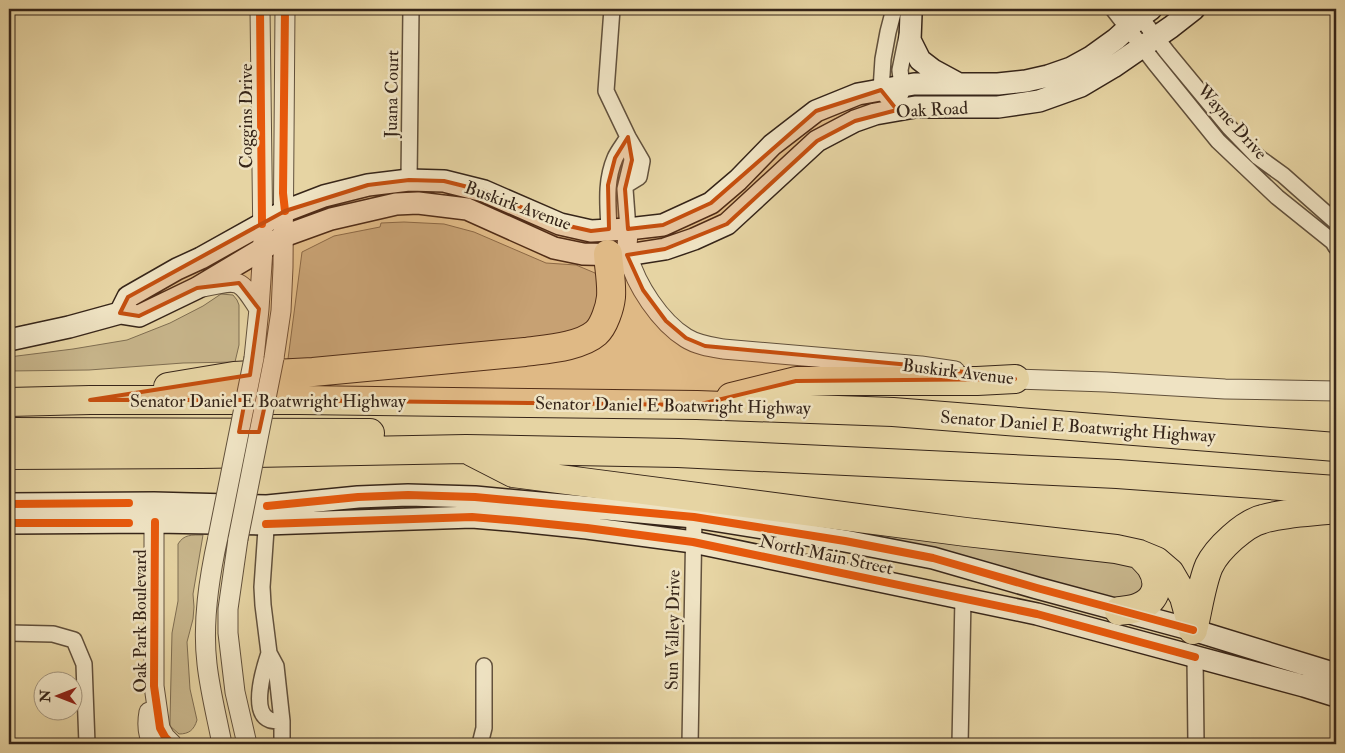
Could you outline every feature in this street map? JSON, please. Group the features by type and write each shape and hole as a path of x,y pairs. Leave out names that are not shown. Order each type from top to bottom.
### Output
{"highway":[{"path":"90,400 234,376 313,372 525,352 557,348 579,342 597,332 607,316 618,242"},
{"path":"697,405 796,381 1015,380"},
{"name":"Senator Daniel E Boatwright Highway","path":"9,402 299,400 697,405 893,412 1336,447"},
{"path":"9,432 358,433 646,437 957,448 1336,474"},
{"path":"1259,441 1336,434"},
{"path":"9,455 202,454 466,449 678,453 1117,474 1336,490"},
{"path":"466,449 513,473 1139,554 1156,560 1170,573 1184,597 1194,643"},
{"path":"1194,643 1209,565 1218,551 1238,533 1261,519 1336,509"},
{"path":"1119,611 1138,608 1150,601 1156,591 1156,580 1152,569 1139,554"}],"main road":[{"name":"Oak Road","path":"618,242 665,249 694,239 727,224 817,140 855,121 875,114 915,107 998,107 1039,101 1081,86 1113,67 1194,9"},
{"path":"906,11 910,40 920,60 957,84"},
{"name":"Oak Road","path":"618,242 711,203 738,180 772,145 816,111 858,94 914,84 998,84 1048,76 1070,68 1091,57 1110,44 1138,16"},
{"name":"Buskirk Avenue","path":"120,313 128,297 285,211 324,196 368,185 409,180 444,181 484,191 560,224 591,230 618,242"},
{"name":"Buskirk Avenue","path":"9,340 69,327 120,313 139,316 197,288 284,236 331,219 396,204 418,203 466,209 554,248 583,254 618,242"},
{"name":"North Main Street","path":"267,515 358,497 408,495 475,497 694,517 846,541 933,558 1119,611 1194,643 1304,686 1336,696"},
{"path":"9,504 154,513 267,515"},
{"path":"9,523 154,513"},
{"name":"North Main Street","path":"267,515 472,517 587,528 693,542 1036,614 1194,643 1336,674"}],"street":[{"name":"Coggins Drive","path":"260,9 263,249"},
{"path":"247,744 235,692 228,632 228,609 238,539 274,358 281,311 285,211 285,9"},
{"name":"Juana Court","path":"409,180 411,9"},
{"path":"612,9 606,91 628,137 632,160 626,186 618,242"},
{"name":"Wayne Drive","path":"1113,9 1138,16 1149,42 1218,140 1276,197 1333,242 1336,248"},
{"path":"897,110 882,59 888,32 906,11"},
{"path":"892,88 900,70 906,11"},
{"name":"Wayne Drive","path":"1149,42 1258,157 1283,175 1336,222"},
{"path":"618,242 607,195 615,158 628,137"},
{"name":"Buskirk Avenue","path":"618,242 653,306 666,321 686,338 705,346 921,366 1015,380 1106,382 1225,389 1335,390"},
{"path":"222,744 207,664 205,634 207,607 212,567 254,358 260,309 263,249"},
{"path":"197,288 222,283 239,283 260,309"},
{"name":"Oak Park Boulevard","path":"154,513 154,686 160,728 172,744"},
{"path":"267,515 262,587 269,653 276,666 282,721 282,744"},
{"name":"Sun Valley Drive","path":"690,744 694,517"},
{"path":"960,744 963,598"},
{"path":"9,633 53,634 74,640 84,664 87,744"},
{"path":"1194,643 1196,744"},
{"path":"269,653 265,665 259,702 260,709 264,716 270,720 282,721"},
{"path":"480,744 484,728 484,666"},
{"name":"Oak Park Boulevard","path":"149,743 148,714 154,686"}],"highlighted area":[{"path":"881,90 897,110 855,121 817,141 727,224 665,249 627,255 643,290 666,321 686,338 705,346 921,366 1015,379 796,381 697,405 266,400 259,432 239,432 245,400 90,400 250,375 259,309 239,283 197,288 139,316 120,313 128,297 285,211 368,185 409,180 444,181 484,191 560,224 591,231 609,229 608,185 615,158 628,137 632,160 625,189 628,229 663,225 711,203 816,111"}],"shaded area":[{"path":"381,223 444,224 474,232 546,263 576,265 595,273 601,282 604,292 590,325 574,334 313,359 288,359 302,252 334,236 380,227"},
{"path":"221,294 233,295 239,305 239,345 235,362 183,363 89,370 9,371 9,357 127,340 170,323 203,306"},
{"path":"678,495 966,532 1152,569 1138,608"},
{"path":"203,535 193,594 193,619 187,642 190,689 197,720 191,731 179,734 170,726 172,633 178,601 178,544 186,537"}],"cycle path":[{"path":"260,9 262,224"},
{"path":"285,9 283,193 285,211"},
{"path":"267,506 358,497 408,495 475,497 694,517 845,541 933,558 1193,630"},
{"path":"9,504 129,503"},
{"path":"266,524 472,517 587,528 693,542 1037,614 1195,657"},
{"path":"155,522 154,686 160,728 172,744"},
{"path":"9,523 129,523"}]}
